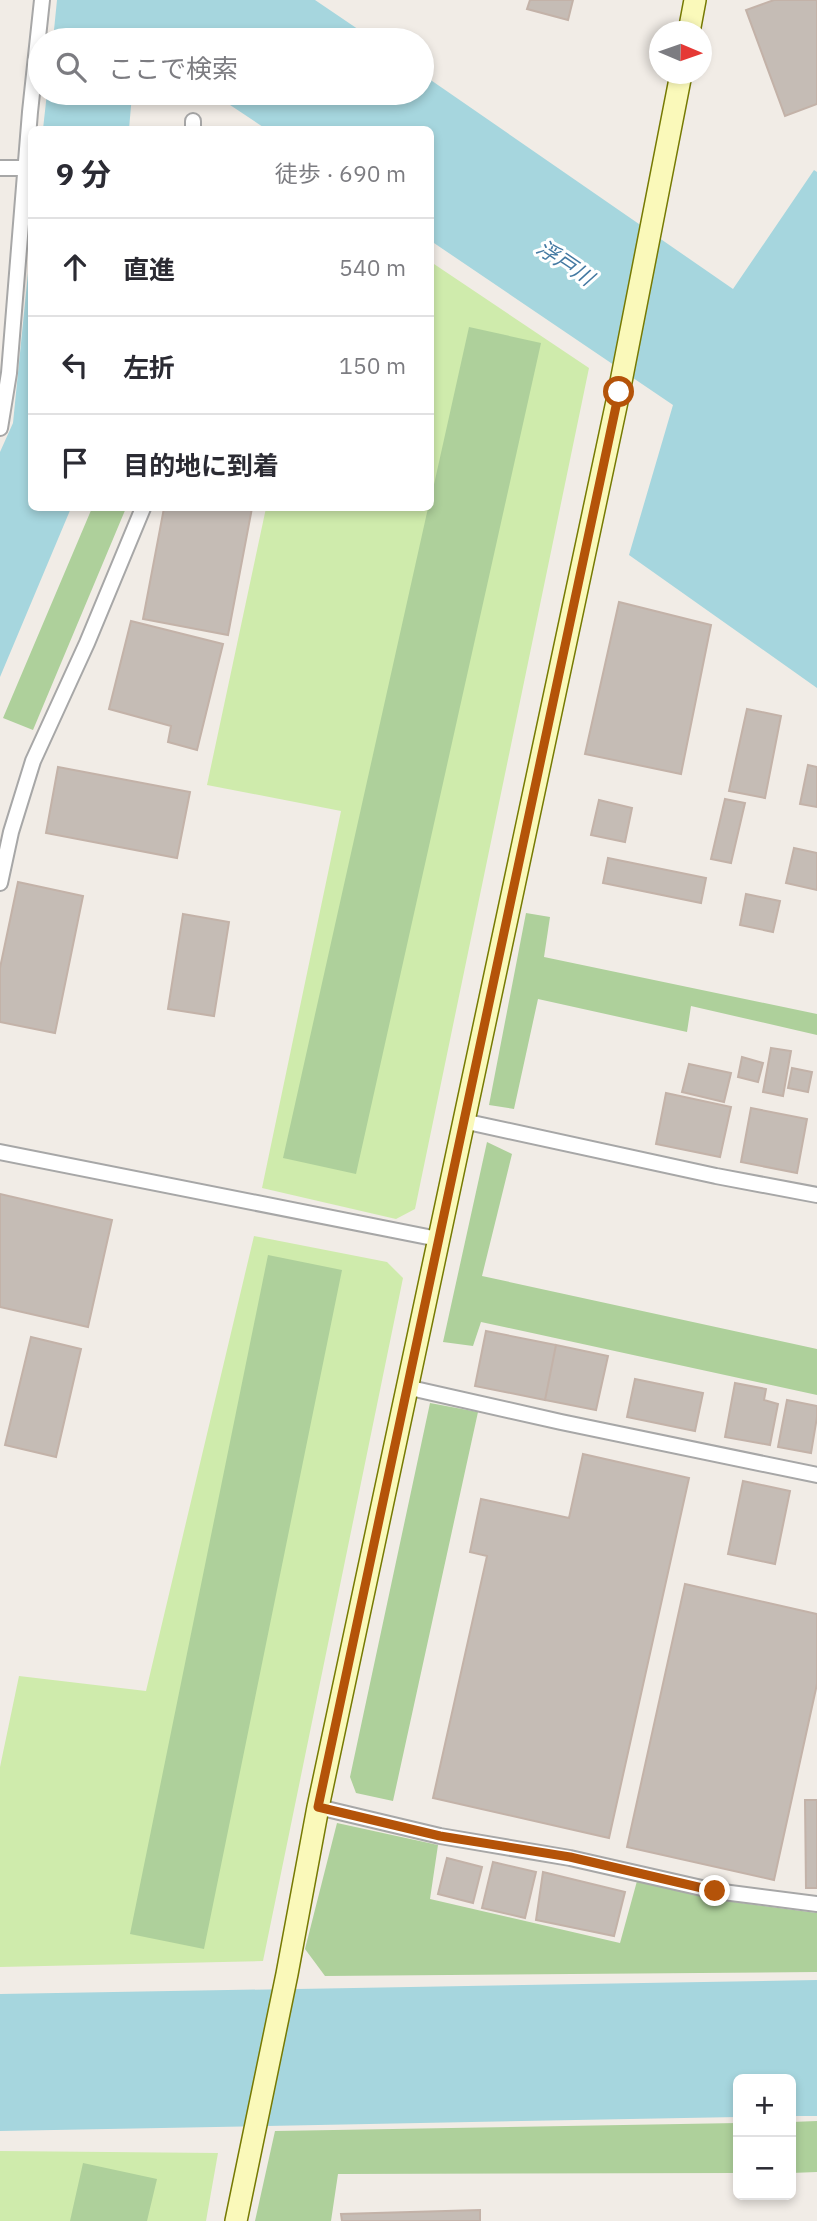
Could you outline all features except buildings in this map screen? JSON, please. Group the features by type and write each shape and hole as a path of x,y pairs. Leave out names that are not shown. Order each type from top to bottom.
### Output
{"street":[{"path":"39,28 42,0"},
{"path":"691,21 695,0"},
{"path":"236,2221 405,1387 619,392 679,84"},
{"path":"30,126 32,105"},
{"path":"0,428 9,373 28,147"},
{"path":"0,168 26,168"},
{"path":"0,883 11,832 33,761 87,643 142,511"},
{"path":"463,1121 817,1195"},
{"path":"0,1152 438,1239"},
{"path":"405,1387 817,1475"},
{"path":"318,1807 440,1836 570,1857 715,1891 817,1904"}],"green space":[{"path":"434,264 589,368 415,1209 396,1219 262,1188 341,811 207,785 265,511 434,511"},
{"path":"469,327 541,343 356,1174 283,1158 427,511 434,511 434,484"},
{"path":"91,511 125,511 33,730 3,718"},
{"path":"526,913 550,917 544,957 817,1014 817,1035 691,1006 687,1032 538,999 514,1109 489,1105"},
{"path":"487,1142 512,1154 482,1276 817,1349 817,1395 481,1322 473,1346 443,1342"},
{"path":"254,1236 387,1262 403,1278 263,1961 0,1967 0,1767 19,1676 146,1691"},
{"path":"268,1255 342,1270 204,1949 130,1934"},
{"path":"430,1403 478,1412 393,1801 356,1793 350,1777"},
{"path":"337,1823 438,1845 430,1899 620,1943 637,1881 712,1899 817,1913 817,1972 325,1976 305,1949"},
{"path":"817,2121 817,2172 796,2173 796,2122"},
{"path":"733,2123 733,2173 338,2174 331,2221 255,2221 275,2131"},
{"path":"0,2151 218,2153 206,2221 0,2221"},
{"path":"83,2163 157,2179 147,2221 70,2221"}],"water":[{"path":"57,0 315,0 356,28 54,28"},
{"name":"浮戸川","path":"434,82 733,289 814,170 817,172 817,688 629,555 673,405 434,243 434,126 262,126 230,105 434,105"},
{"path":"46,105 131,105 129,126 43,126"},
{"path":"28,273 28,511 70,511 0,677 0,452 13,423"},
{"path":"817,1980 817,2116 796,2116 796,2074 733,2074 733,2117 0,2131 0,1994"}],"route":[{"path":"619,392 405,1387 318,1807 440,1836 570,1857 715,1891"}]}
